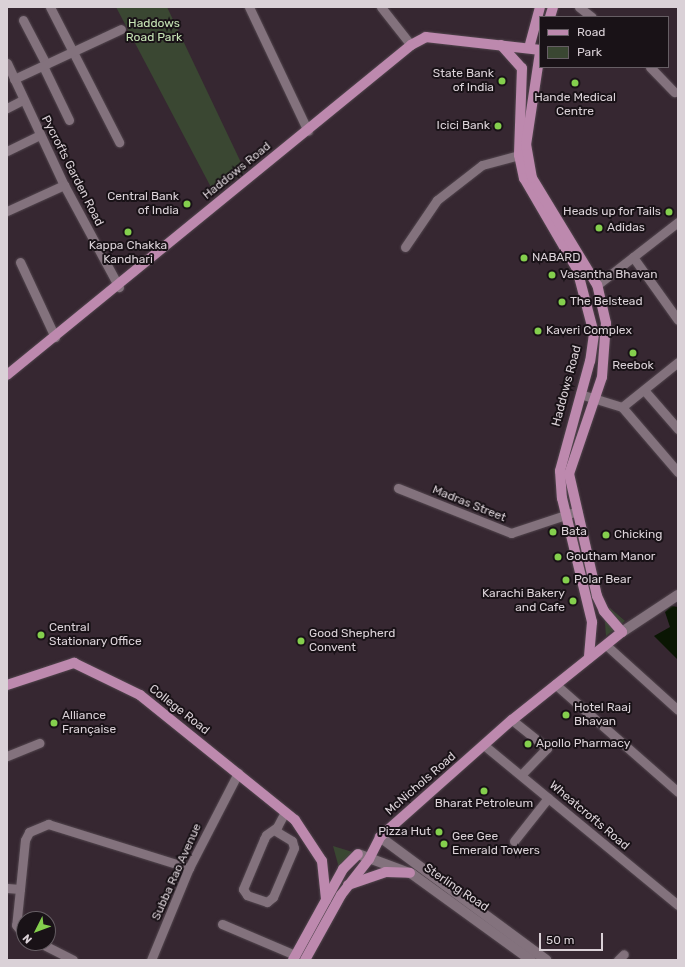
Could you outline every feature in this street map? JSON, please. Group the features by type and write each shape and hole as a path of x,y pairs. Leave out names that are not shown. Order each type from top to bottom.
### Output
{"main road":[{"path":"529,48 540,7"},
{"name":"Haddows Road","path":"7,375 119,287 411,45 426,37 529,48 539,51"},
{"name":"Haddows Road","path":"501,45 522,68 516,156 534,198 577,269 594,334 560,471 572,512"},
{"path":"539,58 526,145 532,178 597,286 606,323 606,357 596,399 569,474 572,512 592,622 589,658"},
{"path":"572,512 604,612 622,632 678,595"},
{"name":"McNichols Road","path":"305,960 347,886 369,859 380,837 485,746 512,720 555,684 622,632"},
{"name":"College Road","path":"7,685 74,663 140,695 295,820 315,846 325,874"},
{"name":"Sterling Road","path":"380,837 403,856 487,914 546,960"},
{"name":"Sterling Road","path":"337,880 358,854 410,873 472,914 531,960"},
{"path":"326,900 325,874 347,886 386,872 410,873"},
{"path":"294,957 337,880"}],"street":[{"path":"50,7 119,142"},
{"path":"249,7 308,131"},
{"path":"381,7 411,45"},
{"path":"579,7 591,16"},
{"path":"23,20 69,120"},
{"path":"14,79 121,29"},
{"name":"Pycrofts Garden Road","path":"7,63 64,185 119,287"},
{"path":"651,68 674,92"},
{"path":"7,108 23,100"},
{"path":"7,150 40,136"},
{"path":"405,247 438,200 482,165 516,156"},
{"path":"7,211 64,185"},
{"path":"597,286 678,222"},
{"path":"633,257 678,320"},
{"path":"20,262 55,338"},
{"path":"622,407 678,362"},
{"path":"644,390 678,429"},
{"path":"580,394 622,407 678,472"},
{"name":"Madras Street","path":"398,488 511,533 572,512"},
{"path":"606,645 678,710"},
{"path":"555,684 678,792"},
{"path":"512,720 547,748 521,775"},
{"path":"7,756 39,743"},
{"name":"Wheatcrofts Road","path":"485,746 678,905"},
{"name":"Subba Rao Avenue","path":"151,960 189,868 238,773"},
{"path":"514,841 548,798"},
{"path":"274,830 292,841 294,848 273,897 267,902 247,895 243,889 264,839 274,830 285,812"},
{"path":"18,911 25,840 34,829 48,824 189,868"},
{"path":"7,888 20,889"},
{"path":"222,924 294,957"},
{"path":"56,951 73,960"}],"green space":[{"name":"Haddows Road Park","path":"116,7 167,7 245,171 217,193 214,193"},
{"path":"610,608 625,621 606,636 604,610"},
{"path":"333,846 359,854 339,868"}],"shaded area":[{"path":"671,606 678,607 678,660 654,636 670,627 665,612"}],"place":[{"name":"State Bank of India","path":"502,81"},
{"name":"Hande Medical Centre","path":"575,83"},
{"name":"Icici Bank","path":"498,126"},
{"name":"Central Bank of India","path":"187,204"},
{"name":"Heads up for Tails","path":"669,212"},
{"name":"Adidas","path":"599,228"},
{"name":"Kappa Chakka Kandhari","path":"128,232"},
{"name":"NABARD","path":"524,258"},
{"name":"Vasantha Bhavan","path":"552,275"},
{"name":"The Belstead","path":"562,302"},
{"name":"Kaveri Complex","path":"538,331"},
{"name":"Reebok","path":"633,353"},
{"name":"Bata","path":"553,532"},
{"name":"Chicking","path":"606,535"},
{"name":"Goutham Manor","path":"558,557"},
{"name":"Polar Bear","path":"566,580"},
{"name":"Karachi Bakery and Cafe","path":"573,601"},
{"name":"Central Stationary Office","path":"41,635"},
{"name":"Good Shepherd Convent","path":"301,641"},
{"name":"Hotel Raaj Bhavan","path":"566,715"},
{"name":"Alliance Française","path":"54,723"},
{"name":"Apollo Pharmacy","path":"528,744"},
{"name":"Bharat Petroleum","path":"484,791"},
{"name":"Pizza Hut","path":"439,832"},
{"name":"Gee Gee Emerald Towers","path":"444,844"}]}
